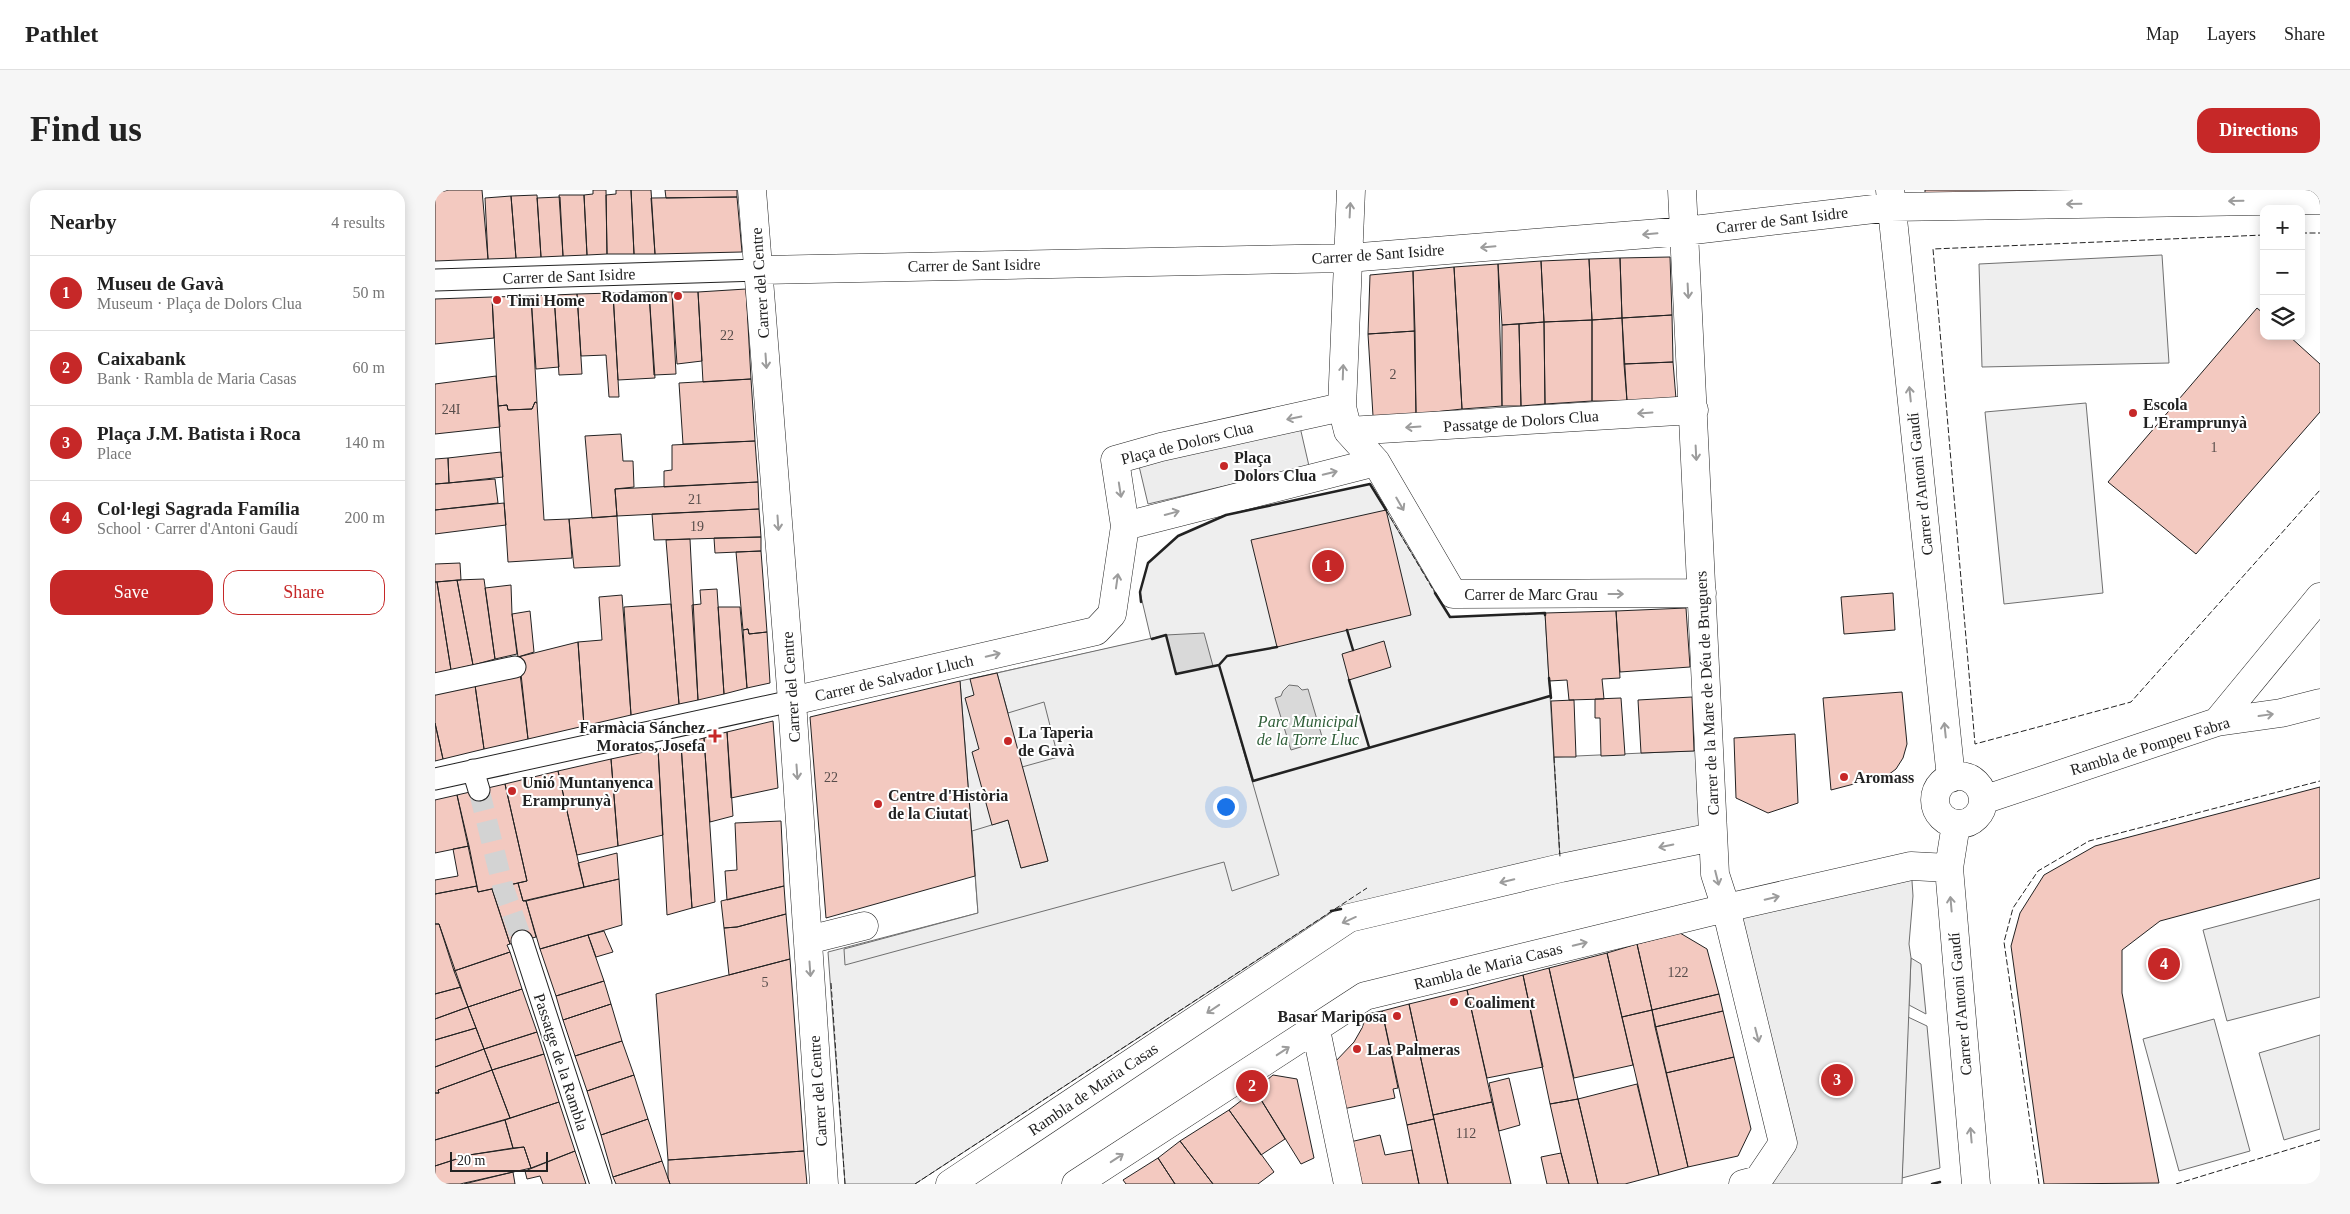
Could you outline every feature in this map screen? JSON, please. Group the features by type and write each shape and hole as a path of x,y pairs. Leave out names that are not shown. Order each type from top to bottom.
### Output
{"street":[{"name":"Carrer del Centre","path":"752,190 792,701 824,1184"},
{"path":"1125,526 1375,462 1345,419 1347,258 1351,190"},
{"name":"Carrer de la Mare de Déu de Bruguers","path":"1682,190 1703,593 1715,874 1726,908 1783,1142 1750,1182"},
{"name":"Carrer de Sant Isidre","path":"435,280 759,270 1347,258 1685,231 1891,198 2320,200"},
{"name":"Carrer d'Antoni Gaudí","path":"1891,198 1951,778"},
{"name":"Passatge de Dolors Clua","path":"1345,419 1694,410"},
{"name":"Plaça de Dolors Clua","path":"1125,526 1115,460 1161,447 1345,419"},
{"name":"Carrer de Marc Grau","path":"1375,462 1453,594 1703,593"},
{"name":"Carrer de Salvador Lluch","path":"435,778 792,701 1096,631 1112,614 1125,526"},
{"path":"2217,722 2320,597"},
{"path":"435,684 515,667"},
{"name":"Rambla de Pompeu Fabra","path":"1983,800 2217,722 2281,713 2320,703"},
{"path":"473,770 479,790"},
{"path":"1960,776 1973,780 1981,791 1983,800 1982,809 1977,817 1965,824 1956,824 1940,816 1935,803 1938,790 1951,778 1960,776"},
{"name":"Carrer d'Antoni Gaudí","path":"1956,824 1949,868 1976,1184"},
{"name":"Rambla de Maria Casas","path":"950,1184 1349,918 1561,868 1713,836"},
{"name":"Rambla de Maria Casas","path":"1076,1184 1316,1030 1365,996 1726,908 1911,866 1949,868"},
{"path":"808,940 864,926"},
{"name":"Passatge de la Rambla","path":"522,940 601,1184"},
{"path":"1316,1030 1347,1184"}],"green space":[{"path":"2162,255 2169,363 1982,367 1979,264"},
{"path":"2086,403 2103,593 2004,604 1985,412"},
{"name":"Parc Municipal de la Torre Lluc","path":"1370,484 1450,617 1545,613 1560,859 1331,912 915,1184 845,1184 828,952 978,913 960,681 1151,639 1140,592 1148,563 1178,536 1226,515"},
{"path":"2320,899 2320,997 2227,1021 2203,930"},
{"path":"1911,958 1921,964 1926,1014 1909,1005"},
{"path":"1908,1017 1927,1026 1940,1168 1902,1178"},
{"path":"2214,1019 2250,1151 2179,1171 2143,1039"},
{"path":"2320,1035 2320,1129 2284,1140 2259,1053"}],"shaded area":[{"name":"Plaça Dolors Clua","path":"1300,427 1309,466 1148,504 1139,466"},
{"path":"1204,633 1213,666 1176,674 1166,635"},
{"path":"1166,635 1176,674 1219,665 1279,875 1232,891 1224,862 845,965 844,949 978,913 972,831 1008,820 1021,868 1048,861 1022,767 1058,757 1044,702 1008,713 997,673"},
{"path":"1289,685 1298,686 1302,690 1308,689 1323,740 1291,750 1275,698 1281,696"},
{"path":"1710,750 1713,837 1560,859 1554,757"},
{"path":"1911,866 1913,896 1909,944 1911,958 1902,1184 1760,1184 1783,1142 1726,908"}],"building":[{"path":"449,190 482,190 488,259 435,261 435,193"},
{"path":"593,190 606,190 607,254 587,255 584,195 593,194"},
{"path":"616,190 631,190 634,254 607,254 606,195 616,194"},
{"path":"631,190 651,190 655,254 634,254"},
{"path":"665,190 737,190 737,197 666,198"},
{"path":"1925,190 2036,190 2036,191 1925,195"},
{"path":"537,195 541,257 516,258 511,196"},
{"path":"559,195 584,195 587,255 563,256"},
{"path":"511,196 516,258 488,259 485,198"},
{"path":"560,197 563,256 541,257 537,198"},
{"path":"737,197 742,252 655,254 651,198"},
{"path":"1670,257 1672,315 1622,318 1620,258"},
{"path":"1620,258 1622,318 1592,320 1589,259"},
{"path":"1589,259 1592,320 1544,322 1541,261"},
{"path":"1541,261 1544,322 1502,325 1498,264"},
{"path":"1498,264 1502,406 1462,409 1454,267"},
{"path":"1454,267 1462,409 1416,414 1413,271"},
{"path":"1413,271 1415,331 1368,334 1370,275"},
{"path":"746,289 751,379 703,382 698,292"},
{"path":"649,292 672,292 676,374 654,375"},
{"path":"649,292 655,378 618,380 613,293"},
{"path":"672,292 698,292 702,361 677,364"},
{"path":"613,293 619,397 609,397 606,355 581,356 577,294"},
{"path":"577,294 582,374 559,375 554,295"},
{"path":"554,295 559,367 536,369 531,296"},
{"path":"531,296 537,403 535,402 532,409 508,410 507,405 498,406 492,297"},
{"path":"492,297 494,338 435,344 435,299"},
{"path":"2257,308 2260,311 2260,340 2293,340 2320,364 2320,412 2196,554 2108,482"},
{"path":"1672,315 1673,362 1624,364 1622,318"},
{"path":"1622,318 1627,401 1592,401 1592,320"},
{"path":"1592,320 1592,401 1545,404 1544,322"},
{"path":"1544,322 1545,404 1521,406 1519,324"},
{"path":"1519,324 1521,406 1502,406 1502,325"},
{"path":"1415,331 1416,414 1373,416 1368,334"},
{"path":"1673,362 1676,399 1627,401 1624,364"},
{"path":"496,376 500,427 435,434 435,384"},
{"path":"751,379 755,441 683,444 679,383"},
{"path":"535,402 537,403 544,520 569,519 572,558 508,562 498,406 507,405 508,410 532,409"},
{"path":"621,434 623,461 633,461 634,487 615,489 617,516 592,518 585,436"},
{"path":"755,441 758,482 664,487 664,471 672,470 672,445"},
{"path":"501,452 503,477 449,483 448,458"},
{"path":"448,458 449,483 435,484 435,459"},
{"path":"495,479 498,503 435,510 435,484"},
{"path":"758,482 759,509 617,516 615,489"},
{"path":"504,503 506,525 435,534 435,510"},
{"path":"759,509 761,537 654,540 652,514"},
{"path":"1386,510 1411,615 1277,647 1251,540"},
{"path":"617,516 620,566 574,568 569,519"},
{"path":"761,537 761,551 715,553 714,538"},
{"path":"690,539 698,700 679,704 666,540"},
{"path":"761,551 767,632 749,634 748,629 743,630 736,552"},
{"path":"460,563 461,580 435,582 435,564"},
{"path":"484,579 495,659 473,665 457,580"},
{"path":"457,580 473,665 451,670 437,582"},
{"path":"435,582 437,582 451,670 435,674"},
{"path":"511,585 512,614 517,654 495,659 485,588"},
{"path":"717,589 724,694 698,700 692,605 701,604 700,590"},
{"path":"1893,593 1895,630 1844,634 1841,597"},
{"path":"622,595 631,715 584,726 578,642 602,640 599,597"},
{"path":"671,604 679,704 631,715 624,607"},
{"path":"718,607 740,607 747,688 724,694"},
{"path":"1686,608 1690,667 1620,672 1616,611"},
{"path":"530,611 534,652 518,657 512,614"},
{"path":"1616,611 1620,678 1602,679 1604,699 1569,700 1567,680 1549,681 1545,613"},
{"path":"748,629 749,634 767,632 770,683 747,688 743,630"},
{"path":"1384,641 1391,667 1349,680 1342,654"},
{"path":"578,642 584,726 528,739 518,657"},
{"path":"997,673 1048,861 1021,868 1008,820 992,825 972,752 979,749 965,698 974,695 970,679"},
{"path":"521,674 528,739 484,749 475,685"},
{"path":"960,681 975,876 826,918 810,717"},
{"path":"475,685 484,749 443,759 435,723 435,693"},
{"path":"1902,692 1907,744 1903,758 1896,769 1888,775 1831,790 1823,698"},
{"path":"1692,697 1694,751 1641,753 1638,700"},
{"path":"1621,698 1625,755 1601,756 1600,718 1595,718 1595,699"},
{"path":"1574,700 1576,757 1554,757 1551,701"},
{"path":"773,721 778,788 731,798 727,732"},
{"path":"435,723 443,759 435,761"},
{"path":"727,732 733,816 710,822 704,738"},
{"path":"1795,734 1798,803 1768,813 1736,798 1734,738"},
{"path":"704,738 715,902 692,908 681,744"},
{"path":"681,744 692,908 667,915 658,749"},
{"path":"658,749 663,835 618,846 611,759"},
{"path":"611,759 618,846 577,855 558,771"},
{"path":"558,771 584,887 523,901 518,883 527,881 505,784"},
{"path":"505,784 527,881 478,892 457,795"},
{"path":"2320,787 2320,878 2160,921 2122,950 2122,993 2159,1183 2044,1184 2011,946 2020,913 2044,875 2095,846"},
{"path":"457,795 469,846 435,853 435,800"},
{"path":"781,821 784,886 727,900 725,871 737,870 735,823"},
{"path":"469,846 477,886 435,894 435,880 458,876 453,849"},
{"path":"617,853 619,879 584,887 578,863"},
{"path":"619,879 622,925 540,949 526,901"},
{"path":"518,883 523,901 526,901 536,937 510,944 492,889"},
{"path":"477,886 478,892 492,889 510,944 507,945 510,952 454,971 439,924 435,924 435,894"},
{"path":"784,886 786,914 737,927 724,928 721,901"},
{"path":"786,914 790,959 729,975 724,928 737,927"},
{"path":"435,924 439,924 461,987 435,994"},
{"path":"604,931 613,952 596,957 588,935"},
{"path":"1680,933 1707,949 1719,994 1652,1010 1637,944"},
{"path":"588,935 604,981 556,996 540,949"},
{"path":"1637,944 1652,1010 1622,1017 1607,953"},
{"path":"510,952 522,989 468,1007 454,971"},
{"path":"1607,953 1633,1065 1574,1078 1549,968"},
{"path":"790,959 804,1151 668,1160 656,994"},
{"path":"1549,968 1578,1099 1550,1104 1523,975"},
{"path":"1523,975 1543,1067 1487,1078 1467,990"},
{"path":"604,981 611,1004 563,1020 556,996"},
{"path":"461,987 468,1007 435,1019 435,994"},
{"path":"522,989 537,1032 484,1049 468,1007"},
{"path":"1467,990 1492,1102 1433,1115 1409,1004"},
{"path":"1719,994 1723,1011 1655,1027 1652,1010"},
{"path":"611,1004 622,1041 575,1056 563,1020"},
{"path":"1409,1004 1434,1119 1407,1125 1382,1011"},
{"path":"468,1007 476,1028 435,1040 435,1019"},
{"path":"1652,1010 1688,1167 1659,1175 1622,1017"},
{"path":"1382,1011 1398,1088 1393,1089 1395,1098 1343,1109 1334,1063 1354,1042 1367,1014"},
{"path":"1723,1011 1734,1057 1666,1073 1655,1027"},
{"path":"476,1028 484,1049 435,1067 435,1040"},
{"path":"537,1032 544,1054 492,1070 484,1049"},
{"path":"622,1041 634,1075 587,1091 575,1056"},
{"path":"484,1049 492,1070 438,1090 439,1093 435,1093 435,1067"},
{"path":"544,1054 559,1102 510,1118 492,1070"},
{"path":"1734,1057 1751,1129 1738,1156 1688,1167 1666,1073"},
{"path":"492,1070 510,1118 435,1140 435,1093 439,1093 438,1090"},
{"path":"634,1075 648,1119 601,1135 587,1091"},
{"path":"1273,1075 1297,1079 1314,1158 1301,1164 1255,1090"},
{"path":"1509,1078 1520,1125 1499,1131 1489,1083"},
{"path":"1637,1084 1659,1175 1625,1184 1598,1184 1578,1099"},
{"path":"1255,1090 1285,1139 1261,1155 1229,1110"},
{"path":"1578,1099 1598,1184 1569,1184 1561,1153 1550,1104"},
{"path":"559,1102 575,1151 531,1168 524,1147 513,1148 505,1120"},
{"path":"1492,1102 1511,1184 1448,1184 1433,1115"},
{"path":"1229,1110 1274,1172 1258,1184 1213,1184 1180,1141"},
{"path":"648,1119 662,1161 613,1177 601,1135"},
{"path":"1434,1119 1448,1184 1419,1184 1407,1125"},
{"path":"505,1120 513,1148 469,1155 435,1166 435,1140"},
{"path":"1380,1135 1385,1155 1412,1150 1419,1184 1359,1184 1350,1142"},
{"path":"1180,1141 1213,1184 1175,1184 1158,1158"},
{"path":"524,1147 531,1168 460,1184 435,1184 435,1166 469,1155"},
{"path":"575,1151 586,1184 543,1184 540,1176 527,1179 525,1171"},
{"path":"804,1151 807,1184 670,1184 668,1178 668,1160"},
{"path":"1561,1153 1569,1184 1547,1184 1541,1157"},
{"path":"1158,1158 1175,1184 1126,1184 1123,1180"},
{"path":"662,1161 670,1184 616,1184 613,1177"},
{"path":"513,1172 515,1184 464,1184"}],"tunnel":[{"path":"479,790 503,887 522,941"}],"fence":[{"path":"2305,233 2320,233"},
{"path":"2260,235 1933,249 1975,744 2131,702 2320,490"},
{"path":"1386,510 1435,593"},
{"path":"1554,757 1560,857"},
{"path":"2039,1184 2004,942 2013,908 2038,871 2089,841 2320,781"},
{"path":"915,1184 1367,888"},
{"path":"831,983 845,1184"},
{"path":"2176,1184 2320,1140"}],"wall":[{"path":"1141,602 1140,592 1148,563 1178,536 1226,515 1370,484 1386,510"},
{"path":"1435,593 1450,617 1545,613 1545,615"},
{"path":"1347,630 1353,650"},
{"path":"1152,639 1166,635 1176,674 1219,665 1227,656 1277,647"},
{"path":"1219,665 1253,781 1550,696"},
{"path":"1549,678 1551,698"},
{"path":"1349,680 1369,747"},
{"path":"1331,911 1341,909"},
{"path":"1932,1184 1940,1182"}],"place":[{"name":"Rodamon","path":"678,296"},
{"name":"Timi Home","path":"497,300"},
{"name":"Escola L'Eramprunyà","path":"2133,413"},
{"name":"Plaça Dolors Clua","path":"1224,466"},
{"name":"Museu de Gavà","path":"1328,566"},
{"name":"Farmàcia Sánchez Moratos, Josefa","path":"715,736"},
{"name":"La Taperia de Gavà","path":"1008,741"},
{"name":"Aromass","path":"1844,777"},
{"name":"Unió Muntanyenca Eramprunyà","path":"512,791"},
{"name":"Centre d'Història de la Ciutat","path":"878,804"},
{"name":"Col·legi Sagrada Família","path":"2164,964"},
{"name":"Coaliment","path":"1454,1002"},
{"name":"Basar Mariposa","path":"1397,1016"},
{"name":"Las Palmeras","path":"1357,1049"},
{"name":"Plaça J.M. Batista i Roca","path":"1837,1080"},
{"name":"Caixabank","path":"1252,1086"}]}
